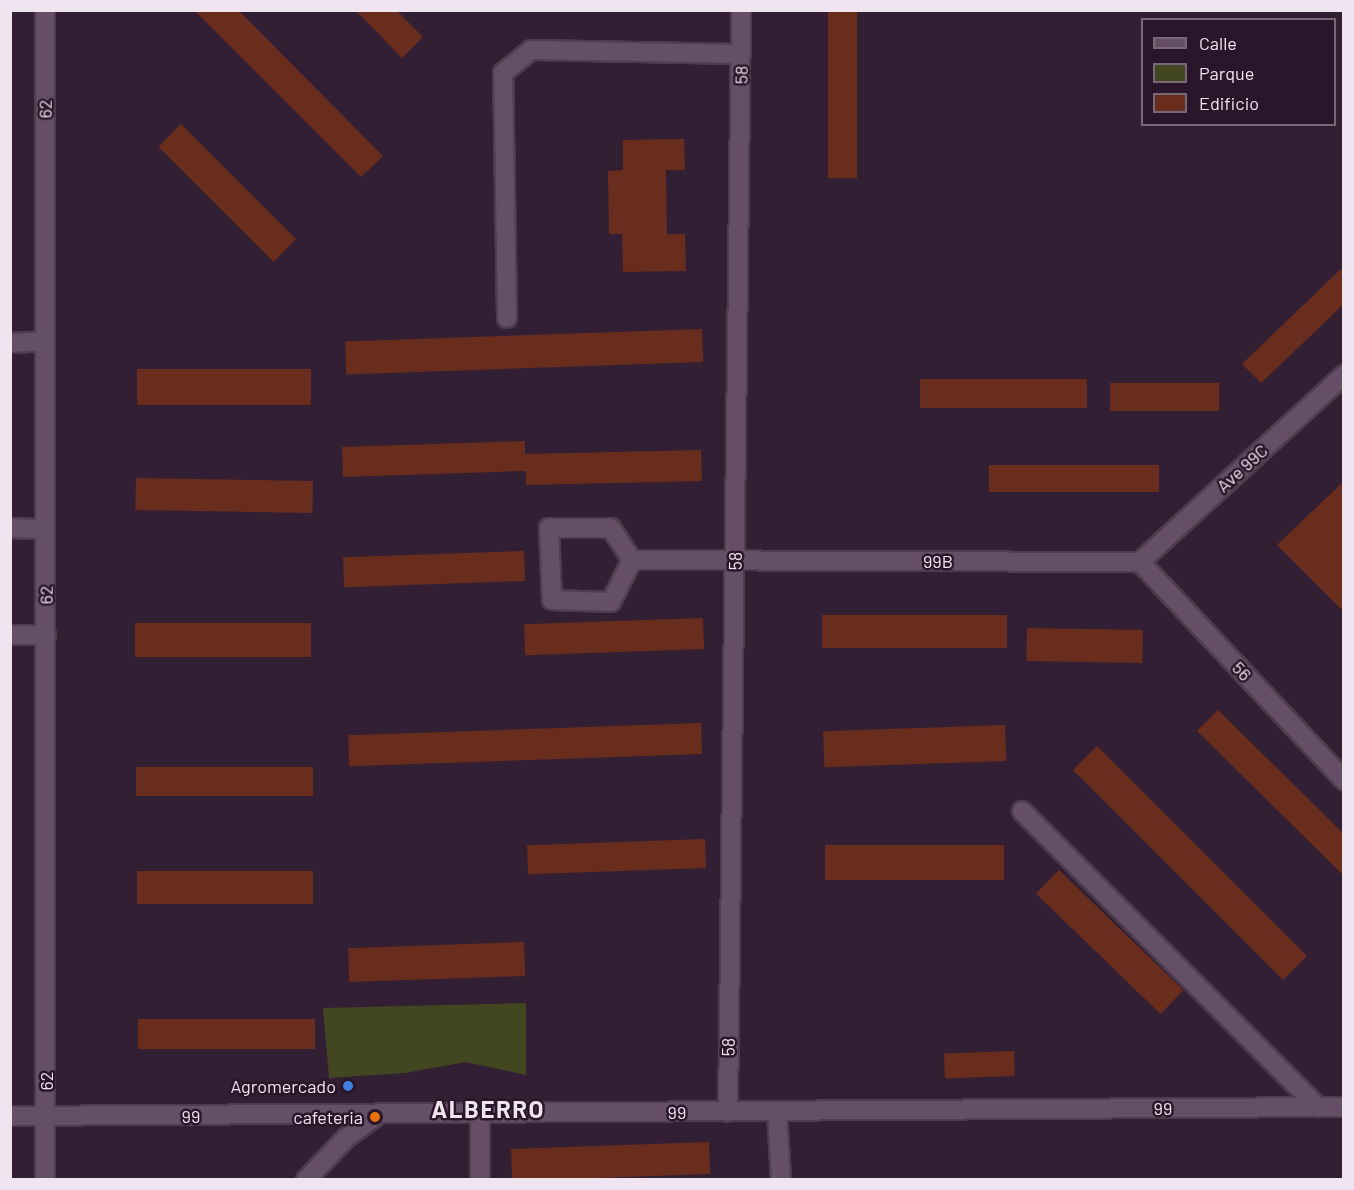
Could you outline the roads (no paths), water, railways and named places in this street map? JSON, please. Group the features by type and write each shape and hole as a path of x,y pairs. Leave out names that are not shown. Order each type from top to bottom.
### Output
{"street":[{"name":"62","path":"45,10 45,1179"},
{"name":"58","path":"728,1112 741,10"},
{"path":"507,318 504,73 531,50 741,54"},
{"path":"10,343 45,340"},
{"name":"Ave 99C","path":"1140,562 1344,375"},
{"path":"10,528 45,529"},
{"path":"549,528 611,528 632,560 610,602 552,600 549,528"},
{"name":"99B","path":"632,560 1140,562"},
{"name":"56","path":"1140,562 1344,780"},
{"path":"10,635 46,635"},
{"path":"1022,811 1318,1107"},
{"name":"99","path":"10,1116 1344,1107"},
{"path":"777,1112 781,1179"},
{"path":"480,1114 480,1179"},
{"path":"306,1179 346,1138 378,1115"}],"place":[{"name":"Agromercado","path":"348,1086"},
{"name":"cafeteria","path":"375,1117"}],"district":[{"name":"ALBERRO","path":"488,1109"}]}
